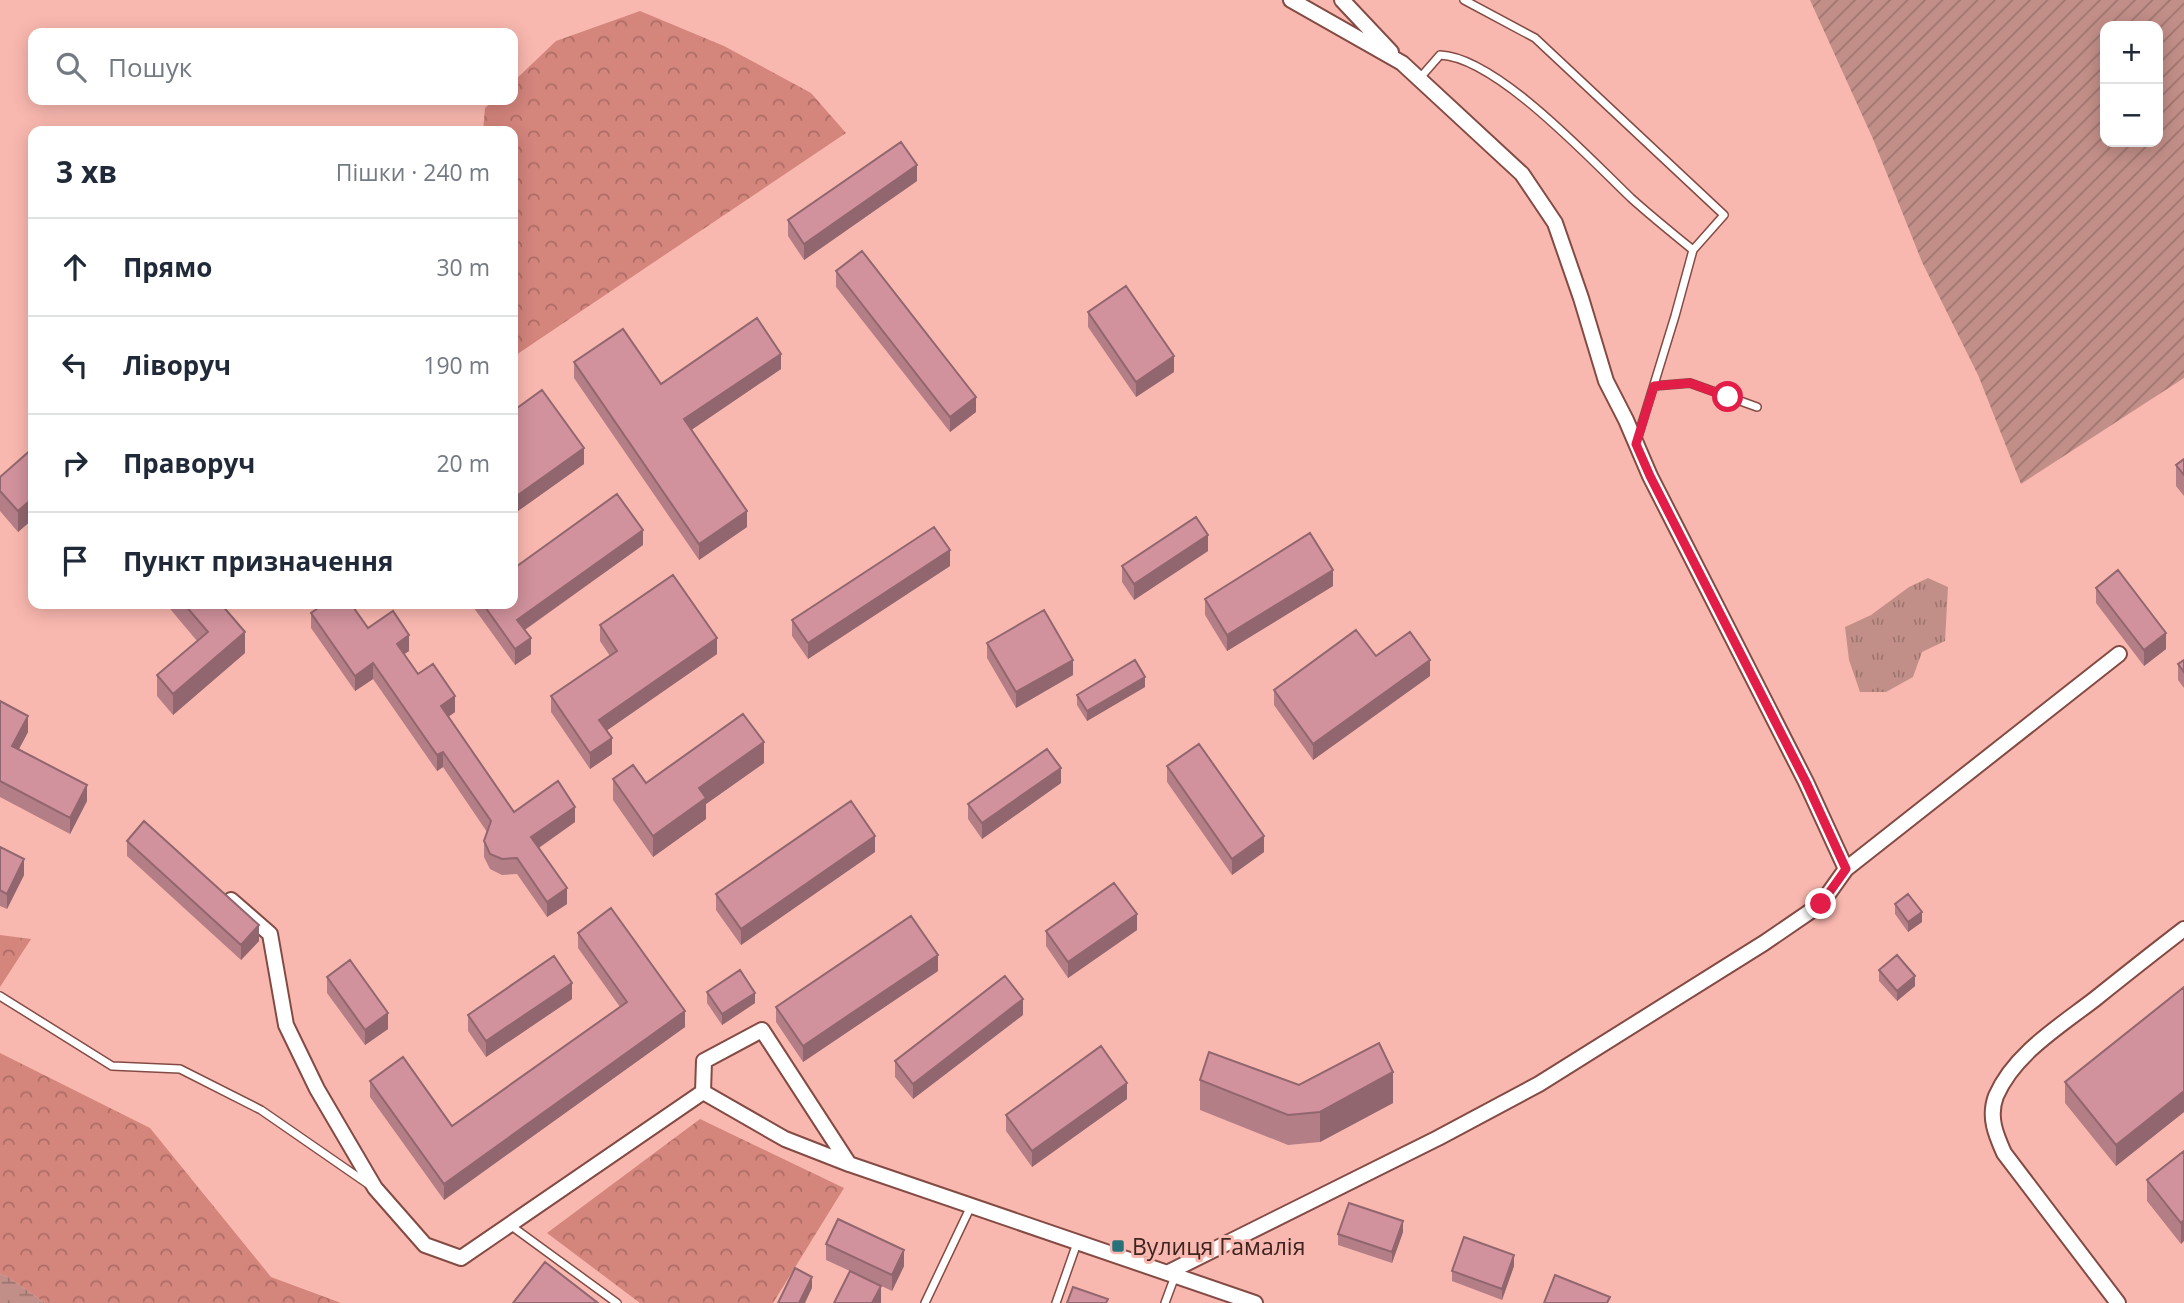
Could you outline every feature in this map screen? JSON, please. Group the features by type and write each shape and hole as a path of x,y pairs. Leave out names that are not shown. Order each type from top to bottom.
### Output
{"street":[{"path":"1290,0 1402,63"},
{"path":"1342,0 1402,63 1522,174 1555,223 1606,380 1650,476 1806,782 1846,869"},
{"path":"1171,1274 1539,1084 1764,943 1821,904 1846,869 2119,653"},
{"path":"218,888 270,934 286,1025 317,1089 375,1188 425,1245 461,1258 703,1093"},
{"path":"2118,1303 2004,1153 1995,1132 1992,1114 1996,1097 2010,1074 2034,1046 2184,929"},
{"path":"703,1093 704,1061 762,1030 849,1164"},
{"path":"703,1093 785,1139 849,1164 1251,1302"}],"lane":[{"path":"1464,0 1535,38 1724,215 1693,250 1636,444"},
{"path":"1419,79 1440,55 1455,55 1485,71 1552,121 1633,200 1693,250"},
{"path":"1654,386 1690,383 1757,407"},
{"path":"0,996 112,1066 180,1069 261,1110 375,1188"},
{"path":"925,1303 971,1206"},
{"path":"510,1225 617,1303"},
{"path":"1056,1303 1077,1242"},
{"path":"1166,1303 1171,1274"}],"green space":[{"path":"1810,0 2184,0 2184,378 2021,484 1978,375 1922,262 1873,139"},
{"path":"640,11 724,46 811,93 846,133 518,354 518,126 483,126 485,108 488,105 518,105 518,77 556,41"},
{"path":"1928,578 1948,587 1945,641 1922,652 1913,677 1886,692 1860,692 1849,660 1845,627 1871,615 1909,587"},
{"path":"0,935 31,939 0,987"},
{"path":"0,1053 150,1128 271,1277 341,1303 45,1303 0,1274"},
{"path":"700,1119 844,1188 773,1303 640,1303 547,1233"},
{"path":"0,1274 8,1277 45,1303 0,1303"}],"building":[{"path":"901,142 917,165 804,244 788,220"},
{"path":"862,251 976,397 950,417 836,271"},
{"path":"1126,286 1174,356 1136,382 1088,312"},
{"path":"757,318 781,354 684,419 747,511 699,544 574,362 623,329 661,384"},
{"path":"542,390 584,448 518,495 518,407"},
{"path":"28,452 28,502 18,511 0,491 0,477"},
{"path":"2184,459 2184,475 2176,465"},
{"path":"617,494 643,530 517,620 531,638 515,649 487,609 518,609 518,565"},
{"path":"1196,517 1208,535 1134,584 1122,566"},
{"path":"934,527 950,550 808,643 792,620"},
{"path":"1310,533 1333,570 1227,635 1205,599"},
{"path":"2118,570 2166,633 2144,650 2096,588"},
{"path":"673,575 717,638 599,720 612,738 590,753 551,696 617,651 600,625"},
{"path":"188,609 225,609 245,632 173,694 157,675 208,632"},
{"path":"317,609 355,609 368,628 393,611 409,635 397,644 418,674 433,664 455,696 441,706 514,812 558,781 575,807 531,837 567,888 547,902 517,858 502,859 490,854 484,841 491,821 443,752 437,755 373,663 355,676 311,613"},
{"path":"1044,610 1073,660 1016,692 987,643"},
{"path":"1356,630 1376,656 1410,632 1430,660 1313,744 1274,690"},
{"path":"1135,660 1145,677 1087,711 1077,695"},
{"path":"2184,660 2184,672 2178,664"},
{"path":"0,701 28,716 12,746 87,785 70,818 0,781"},
{"path":"743,714 764,742 699,788 706,798 653,836 613,779 633,765 646,783"},
{"path":"1199,744 1264,836 1232,859 1167,766"},
{"path":"1047,749 1061,768 982,823 968,804"},
{"path":"851,801 875,836 741,929 716,894"},
{"path":"144,821 259,925 241,945 127,841"},
{"path":"0,847 24,859 7,894 0,890"},
{"path":"1114,883 1137,914 1068,962 1046,931"},
{"path":"1908,894 1922,912 1908,922 1895,904"},
{"path":"611,908 685,1011 444,1184 370,1081 403,1057 452,1126 627,1002 578,933"},
{"path":"911,916 938,955 803,1046 776,1007"},
{"path":"1897,955 1915,976 1897,991 1879,970"},
{"path":"554,956 572,983 486,1041 468,1015"},
{"path":"350,960 388,1013 365,1030 327,977"},
{"path":"740,970 755,993 722,1014 707,992"},
{"path":"1005,976 1023,999 913,1084 895,1061"},
{"path":"2184,987 2184,1091 2116,1145 2065,1082"},
{"path":"1379,1043 1393,1072 1320,1112 1288,1115 1200,1080 1209,1052 1299,1085"},
{"path":"1101,1046 1127,1083 1032,1151 1006,1115"},
{"path":"2184,1151 2184,1220 2181,1223 2147,1180"},
{"path":"1349,1203 1403,1221 1392,1252 1338,1234"},
{"path":"838,1219 904,1250 892,1275 826,1244"},
{"path":"1464,1237 1514,1255 1502,1289 1452,1271"},
{"path":"545,1262 598,1303 513,1303"},
{"path":"795,1268 812,1277 799,1303 778,1303"},
{"path":"850,1271 881,1286 872,1303 834,1303"},
{"path":"1555,1275 1610,1297 1607,1303 1544,1303"},
{"path":"1073,1287 1108,1299 1106,1303 1067,1303"}],"place":[{"name":"Вулиця Гамалія","path":"1118,1246"}],"route":[{"path":"1728,397 1690,383 1654,386 1636,444 1806,782 1846,869 1821,904"}]}
